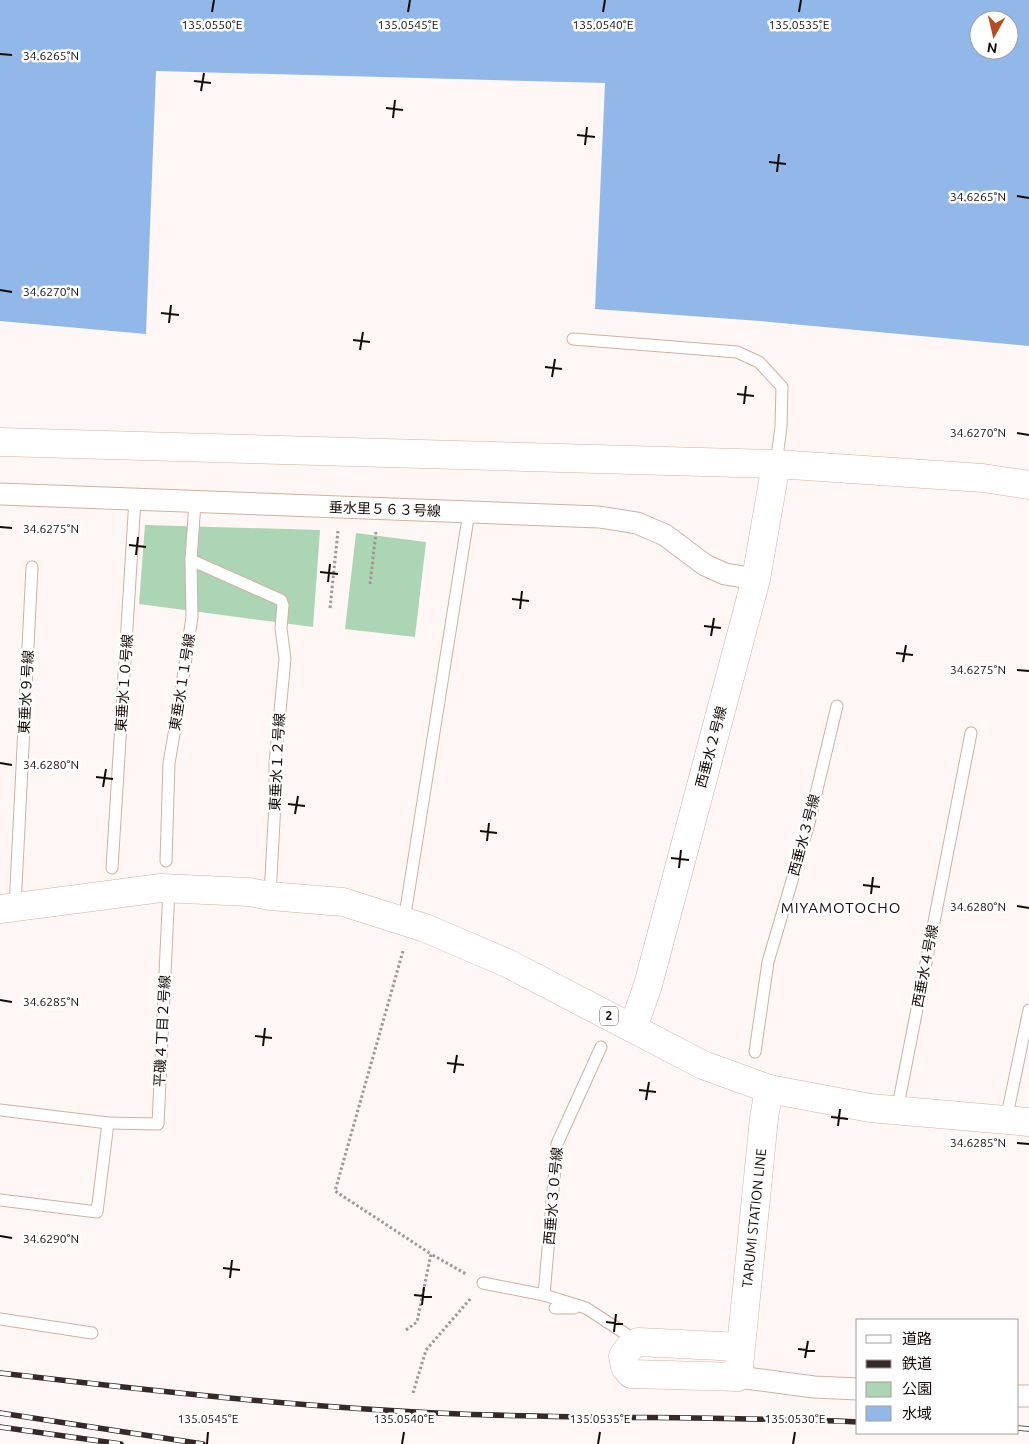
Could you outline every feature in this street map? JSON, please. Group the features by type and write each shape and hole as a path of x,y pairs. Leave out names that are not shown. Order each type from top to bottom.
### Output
{"main road":[{"path":"0,442 776,464 983,478 1029,485"},
{"name":"西垂水２号線","path":"633,1028 648,985 756,578 776,464"},
{"name":"2","path":"8,908 169,888 250,892 270,896 343,902 405,934 425,928 506,963 704,1065 769,1089 897,1111 1018,1121"},
{"name":"TARUMI STATION LINE","path":"738,1377 764,1118 769,1089"},
{"path":"738,1377 631,1374 625,1367 623,1356 628,1348 638,1342 741,1347"}],"street":[{"name":"垂水里５６３号線","path":"0,494 599,517 637,523 665,535 705,565 725,574 756,578"},
{"path":"738,1377 814,1387 856,1388"}],"lane":[{"path":"573,339 737,352 759,362 782,387 781,427 776,464"},
{"name":"東垂水１０号線","path":"112,868 135,499"},
{"name":"東垂水１１号線","path":"166,861 169,763 192,617 191,560 195,502"},
{"path":"405,934 469,512"},
{"name":"東垂水１２号線","path":"191,560 281,600 283,605 281,628 285,659 275,763 275,803 270,896"},
{"name":"東垂水９号線","path":"8,908 32,567"},
{"name":"西垂水３号線","path":"754,1052 768,962 809,824 837,706"},
{"name":"西垂水４号線","path":"897,1111 972,733"},
{"name":"平磯４丁目２号線","path":"108,1123 158,1124 169,888"},
{"path":"1018,1121 1029,1010"},
{"name":"西垂水３０号線","path":"544,1295 557,1144 601,1046"},
{"path":"0,1110 108,1123 97,1212 0,1200"},
{"path":"483,1283 544,1295 586,1308 638,1342"},
{"path":"555,1308 586,1308"},
{"path":"0,1320 92,1333"}],"path":[{"path":"330,608 339,525"},
{"path":"370,584 377,526"},
{"path":"405,934 335,1191 431,1254 483,1283 426,1350 413,1392"},
{"path":"406,1330 417,1322 431,1254"}],"green space":[{"path":"145,525 320,530 313,627 139,604"},
{"path":"356,533 426,542 415,637 345,629"}],"water":[{"path":"0,0 1029,0 1029,346 760,321 595,309 605,83 156,71 146,334 0,321"}],"railway":[{"path":"0,1373 230,1398 345,1408 510,1416 856,1422"},
{"path":"0,1413 203,1444"},
{"path":"0,1427 121,1444"},
{"path":"1019,1428 1029,1429"}],"district":[{"name":"MIYAMOTOCHO","path":"841,908"}]}
